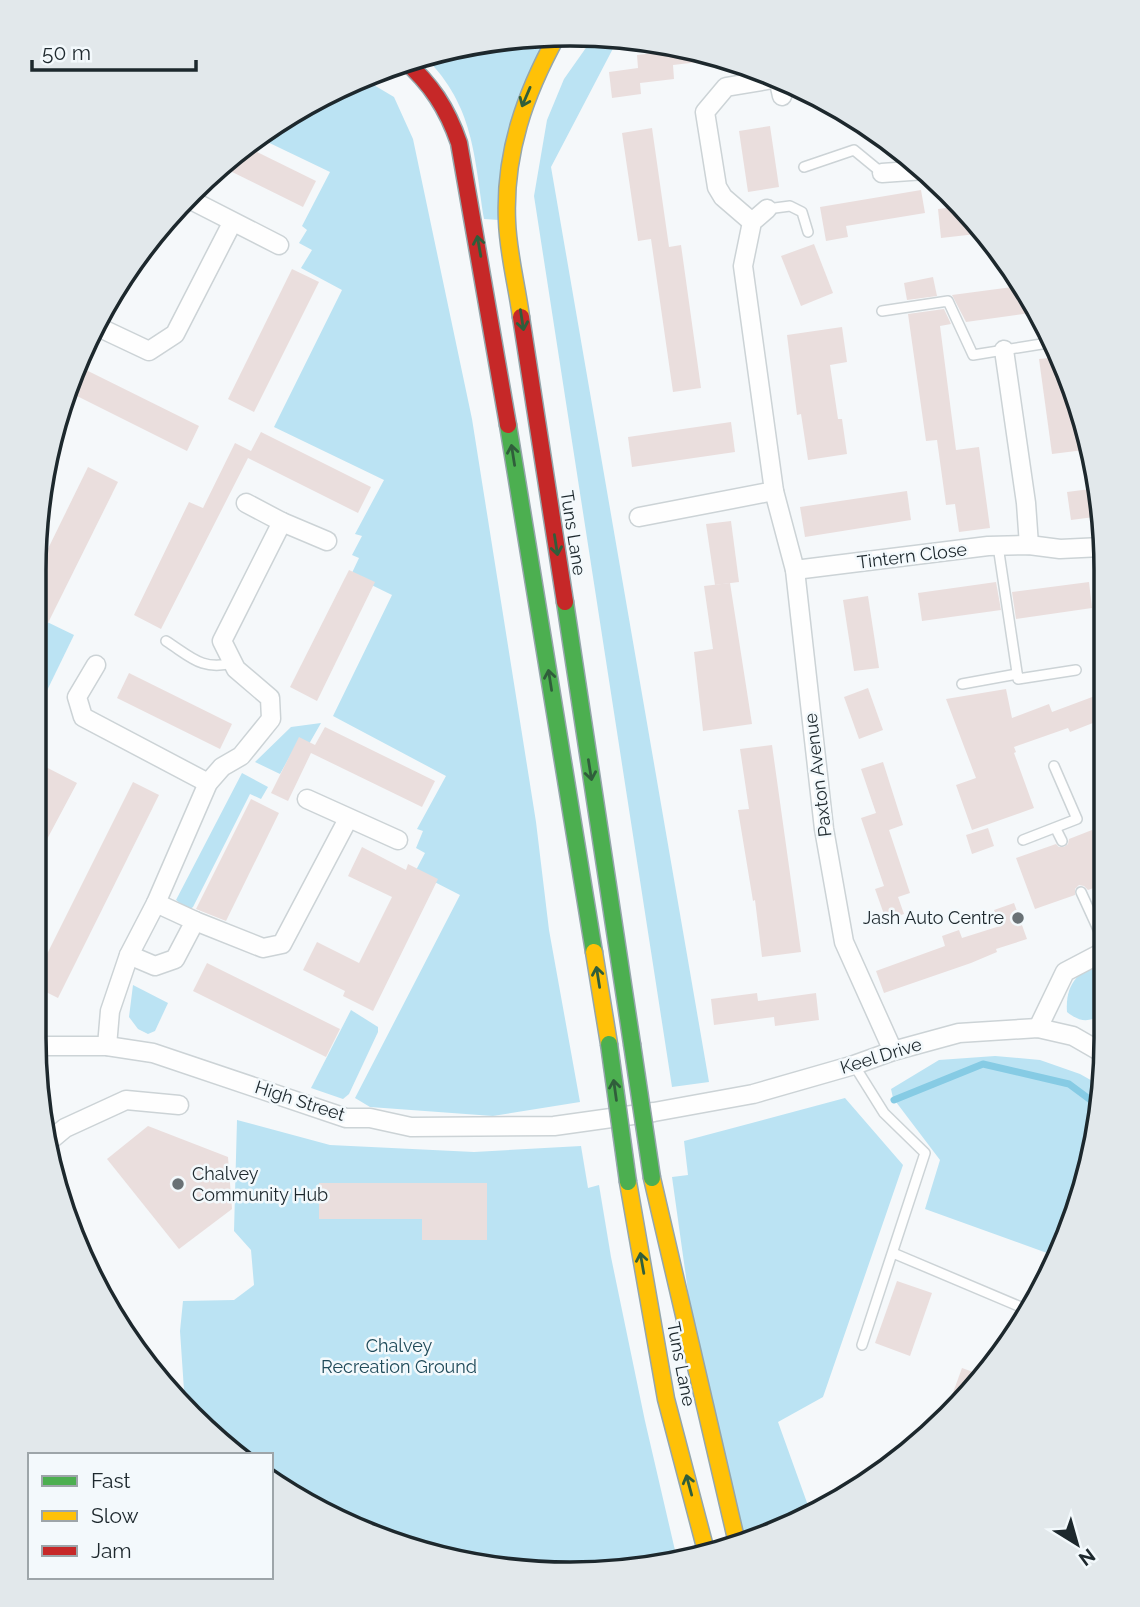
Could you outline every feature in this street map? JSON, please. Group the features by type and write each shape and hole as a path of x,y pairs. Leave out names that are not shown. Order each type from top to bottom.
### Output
{"main road":[{"name":"Tuns Lane","path":"551,47 522,105 512,143 507,184 507,223 652,1178 735,1535"},
{"name":"Tuns Lane","path":"414,69 444,102 455,128 463,159 501,376 609,1044 628,1181 666,1399 704,1544"}],"street":[{"path":"761,81 726,88 705,112 717,187 723,197 752,222 767,209"},
{"path":"781,90 782,96"},
{"path":"882,173 910,171"},
{"path":"196,203 279,245"},
{"name":"Paxton Avenue","path":"752,222 743,266 774,491 794,570 824,829 844,942 893,1051"},
{"path":"104,330 149,351 175,334 232,223"},
{"path":"1004,350 1026,503 1029,545"},
{"path":"639,517 774,491"},
{"path":"246,503 327,541"},
{"path":"107,1046 110,1010 129,956 156,903 208,783 222,767 241,756 271,719 270,698 236,669 222,641 282,522"},
{"name":"Tintern Close","path":"794,570 998,546 1093,547"},
{"path":"96,665 78,697 83,717 208,783"},
{"path":"307,799 398,840"},
{"path":"156,903 263,948 282,944 348,819"},
{"path":"129,956 155,966 175,958 195,921"},
{"path":"1038,1028 1065,972 1094,956"},
{"name":"Keel Drive","path":"654,1112 753,1094 893,1051 959,1034 1038,1028 1073,1036 1094,1048"},
{"name":"High Street","path":"46,1046 107,1046 153,1053 346,1118 370,1118 411,1127 554,1126 654,1112"},
{"path":"55,1136 65,1128 126,1100 179,1105"}],"lane":[{"path":"804,167 854,150 882,173"},
{"path":"767,209 790,206 802,212 808,232"},
{"path":"882,311 948,301 973,355 1043,344"},
{"path":"998,546 1018,679 1076,670"},
{"path":"166,641 205,665 217,667 233,663"},
{"path":"962,684 1017,674"},
{"path":"1023,840 1077,819 1054,766"},
{"path":"1056,829 1062,841"},
{"path":"1081,892 1094,920"},
{"path":"854,1065 884,1113 925,1153 862,1345"},
{"path":"893,1252 1018,1309"}],"green space":[{"path":"587,46 613,48 551,167 709,1082 672,1087 534,196 547,120 564,79"},
{"path":"540,47 499,220 484,219 469,133 454,95 431,64 502,50"},
{"path":"372,84 394,97 413,139 472,419 536,822 549,930 580,1102 493,1116 370,1107 355,1098 460,895 415,872 425,853 416,848 423,831 417,829 446,776 333,716 392,595 351,575 359,558 352,555 362,536 355,534 384,480 274,427 342,290 301,268 312,250 299,243 307,230 302,226 330,172 268,142 308,116"},
{"path":"46,621 74,635 46,693"},
{"path":"321,723 309,744 299,740 280,774 255,762 291,727"},
{"path":"242,773 268,787 261,799 250,794 193,907 189,910 176,900"},
{"path":"1094,966 1094,1019 1081,1020 1067,1012 1067,1002 1071,986 1080,974"},
{"path":"133,985 168,1003 155,1031 148,1034 138,1029 129,1017"},
{"path":"351,1010 378,1027 378,1032 349,1094 343,1099 311,1088"},
{"path":"995,1056 1040,1060 1092,1081 1077,1173 1048,1253 925,1209 940,1160 893,1098 891,1089 939,1060"},
{"path":"845,1098 903,1165 823,1397 778,1422 808,1504 741,1533 692,1320 672,1177 688,1175 684,1141"},
{"name":"Chalvey Recreation Ground","path":"237,1120 330,1145 474,1152 581,1146 588,1188 599,1185 645,1421 675,1550 638,1557 570,1562 502,1557 434,1544 369,1522 308,1491 273,1469 273,1453 251,1453 184,1392 180,1331 183,1301 234,1300 254,1285 251,1250 234,1231"}],"building":[{"path":"655,53 700,62 673,65 674,79 640,83 641,94 612,98 609,72 638,68 637,55"},
{"path":"770,126 779,187 748,192 739,131"},
{"path":"652,128 669,247 681,245 701,388 673,392 651,239 638,241 622,133"},
{"path":"255,151 316,181 303,207 230,171"},
{"path":"921,190 925,213 846,226 848,237 826,241 820,207"},
{"path":"949,208 972,234 941,238 938,209"},
{"path":"814,244 833,293 801,306 781,256"},
{"path":"292,269 319,282 254,412 228,399"},
{"path":"933,277 937,296 907,300 904,283"},
{"path":"1011,287 1027,314 966,322 952,295"},
{"path":"944,309 951,324 940,326 956,450 979,447 990,528 959,532 955,504 946,505 937,440 926,441 908,314"},
{"path":"842,327 847,362 830,365 838,419 842,419 847,454 808,460 801,414 797,415 787,335"},
{"path":"1050,358 1055,369 1080,450 1052,454 1039,359"},
{"path":"85,369 199,426 187,451 75,395"},
{"path":"731,422 735,452 632,467 628,437"},
{"path":"261,432 371,487 358,513 248,458 161,629 134,615 189,502 203,508 235,443 251,451"},
{"path":"88,467 118,482 46,627 47,552"},
{"path":"1088,489 1091,517 1071,520 1067,492"},
{"path":"907,491 911,520 805,537 800,507"},
{"path":"731,521 739,582 715,585 706,524"},
{"path":"349,570 375,582 317,701 290,687"},
{"path":"996,582 1001,610 922,621 918,593"},
{"path":"1089,582 1092,608 1016,619 1012,592"},
{"path":"730,583 752,724 703,731 694,652 713,649 704,586"},
{"path":"868,596 879,668 854,671 843,600"},
{"path":"129,673 232,724 220,749 117,698"},
{"path":"868,688 883,730 859,739 844,697"},
{"path":"1006,689 1012,718 1049,704 1052,712 1094,696 1094,723 1070,732 1068,728 1014,747 1034,808 972,830 956,785 976,778 946,699"},
{"path":"325,727 435,781 422,807 311,753 288,801 271,793 299,737 315,745"},
{"path":"772,745 801,952 762,957 755,900 753,901 738,810 749,809 740,749"},
{"path":"883,762 903,825 889,830 910,893 898,897 904,914 886,920 875,889 884,886 861,818 876,813 861,769"},
{"path":"46,767 77,783 46,841"},
{"path":"133,782 159,795 58,998 46,992 46,956"},
{"path":"251,799 279,813 226,921 196,909"},
{"path":"988,828 994,846 972,854 966,835"},
{"path":"1092,830 1094,888 1088,890 1079,885 1075,889 1075,895 1035,909 1016,858 1056,844 1064,847 1069,839"},
{"path":"362,847 406,870 408,864 438,879 373,1011 343,996 345,991 303,970 317,942 359,963 392,897 348,876"},
{"path":"1014,903 1027,939 996,949 997,952 971,963 884,993 876,971 945,946 942,936 959,930 962,938 1000,926 994,910"},
{"path":"207,963 340,1029 326,1057 193,991"},
{"path":"757,993 758,1001 816,993 819,1020 775,1026 774,1017 714,1025 711,999"},
{"name":"Chalvey Community Hub","path":"148,1126 228,1157 232,1209 179,1249 107,1159"},
{"path":"319,1183 487,1183 487,1240 422,1240 422,1219 319,1219"},
{"path":"897,1281 932,1293 910,1356 875,1343"},
{"path":"962,1368 973,1372 964,1383 952,1396"}],"waterway":[{"path":"894,1100 983,1064 1069,1084 1090,1100"}],"traffic: fast":[{"path":"508,425 594,952"},
{"path":"565,602 632,1044"},
{"path":"609,1044 628,1182"},
{"path":"632,1044 652,1178"}],"traffic: slow":[{"path":"521,317 508,233 509,172 526,102 552,47"},
{"path":"594,952 609,1044"},
{"path":"652,1178 735,1535"},
{"path":"628,1182 666,1399 704,1544"}],"traffic: jam":[{"path":"413,69 437,97 459,143 508,425"},
{"path":"521,317 565,602"}],"place":[{"name":"Jash Auto Centre","path":"1018,918"},
{"name":"Chalvey Community Hub","path":"178,1184"}]}
